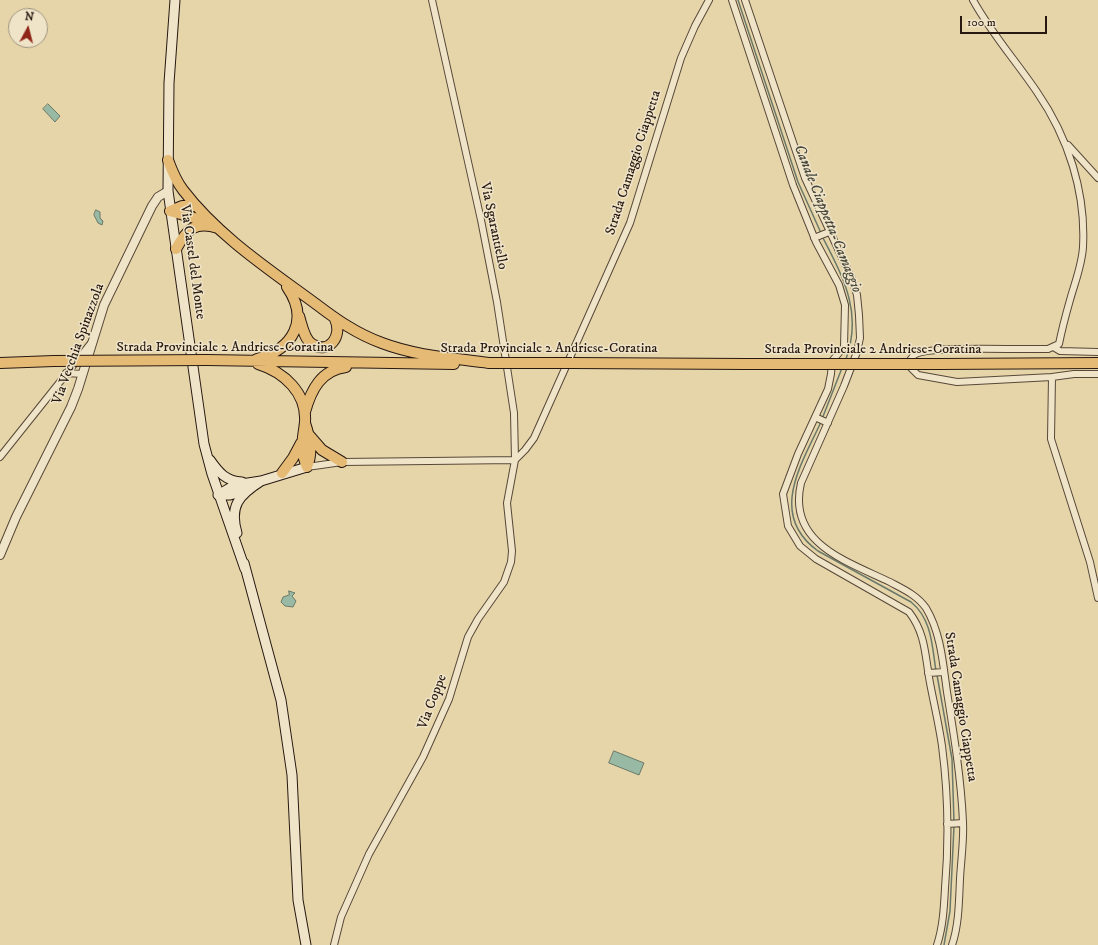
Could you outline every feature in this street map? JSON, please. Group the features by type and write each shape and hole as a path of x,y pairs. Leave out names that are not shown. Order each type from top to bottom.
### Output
{"main road":[{"name":"Via Castel del Monte","path":"175,0 169,83 168,191 170,211 206,454 218,495 245,569"},
{"path":"168,160 181,189 195,206 218,228 284,282 335,319 371,339 400,349 489,363"},
{"path":"170,211 182,206 195,206"},
{"path":"170,211 198,219 218,228"},
{"path":"176,249 188,230 207,224"},
{"path":"284,282 293,296 306,338 312,345 323,346 330,344 338,335 338,325 335,319"},
{"path":"247,361 279,350 290,340 299,316"},
{"name":"Strada Provinciale 2 Andriese-Coratina","path":"0,363 54,361 206,360 375,363 1098,363"},
{"path":"247,361 277,372 292,383 298,392 305,416 312,456 307,467"},
{"path":"307,467 302,456 301,443 311,391 321,377 337,368 375,363"},
{"path":"309,435 322,450 342,462"},
{"path":"282,473 293,458 301,443"},
{"path":"206,454 223,476 246,487"},
{"path":"218,495 228,488 246,487 282,473 307,467"},
{"path":"246,487 237,503 234,516 245,569 260,616 281,700 292,775 298,900 306,945"}],"street":[{"name":"Via Sgarantiello","path":"432,0 481,220 496,302 514,413 515,460"},
{"name":"Strada Camaggio Ciappetta","path":"515,460 526,450 534,438 630,223 682,58 695,26 709,0"},
{"path":"732,0 793,185 814,238 839,285 845,305 844,347 832,361 828,389 788,479 784,494 788,526 800,546 831,568 909,612 918,623 924,645 942,745 947,824 947,870 943,916 937,945"},
{"name":"Strada Camaggio Ciappetta","path":"745,0 805,178 852,279 857,295 860,338 857,352 828,423 800,483 798,508 809,534 817,543 838,556 911,593 925,607 936,629 957,757 963,823 959,894 952,945"},
{"path":"973,0 984,21 1038,92 1066,144 1072,160 1082,211 1083,248 1078,275 1070,298 1059,344 1055,348"},
{"path":"762,90 774,87"},
{"path":"1066,144 1098,178"},
{"name":"Via Vecchia Spinazzola","path":"0,555 16,517 71,407 83,374 104,305 152,206 158,197 168,191"},
{"path":"814,238 829,232"},
{"path":"0,457 92,341"},
{"path":"1098,352 1060,351 1055,348 1037,350 940,350 919,353 910,360 911,368 918,375 957,382 1052,377 1074,374 1098,374"},
{"path":"66,373 83,374"},
{"path":"1052,377 1051,439 1090,562 1098,598"},
{"path":"815,417 828,423"},
{"path":"307,467 342,462 515,460"},
{"name":"Via Coppe","path":"334,945 341,917 369,854 423,757 442,714 468,637 478,618 498,593 508,572 512,551 507,503 515,460"},
{"path":"831,568 838,556"},
{"path":"928,673 944,672"},
{"path":"947,824 963,823"}],"shaded area":[{"path":"48,104 60,116 55,122 43,109"},
{"path":"96,210 100,212 100,218 103,221 102,225 98,223 94,215"},
{"path":"289,591 295,593 292,596 296,601 293,607 285,606 281,602 283,597 289,595"},
{"path":"614,751 644,763 639,775 609,763"}],"waterway":[{"name":"Canale Ciappetta-Camaggio","path":"738,0 798,182 821,233"},
{"name":"Canale Ciappetta-Camaggio","path":"822,236 843,281 851,310 851,342 846,359"},
{"name":"Canale Ciappetta-Camaggio","path":"822,419 842,368"},
{"name":"Canale Ciappetta-Camaggio","path":"821,422 805,455 793,489 792,506 795,522 803,537 818,551 911,602 918,609 923,616 930,634 936,671"},
{"name":"Canale Ciappetta-Camaggio","path":"937,675 952,759 954,822"},
{"name":"Canale Ciappetta-Camaggio","path":"944,945 950,911 954,826"}]}
